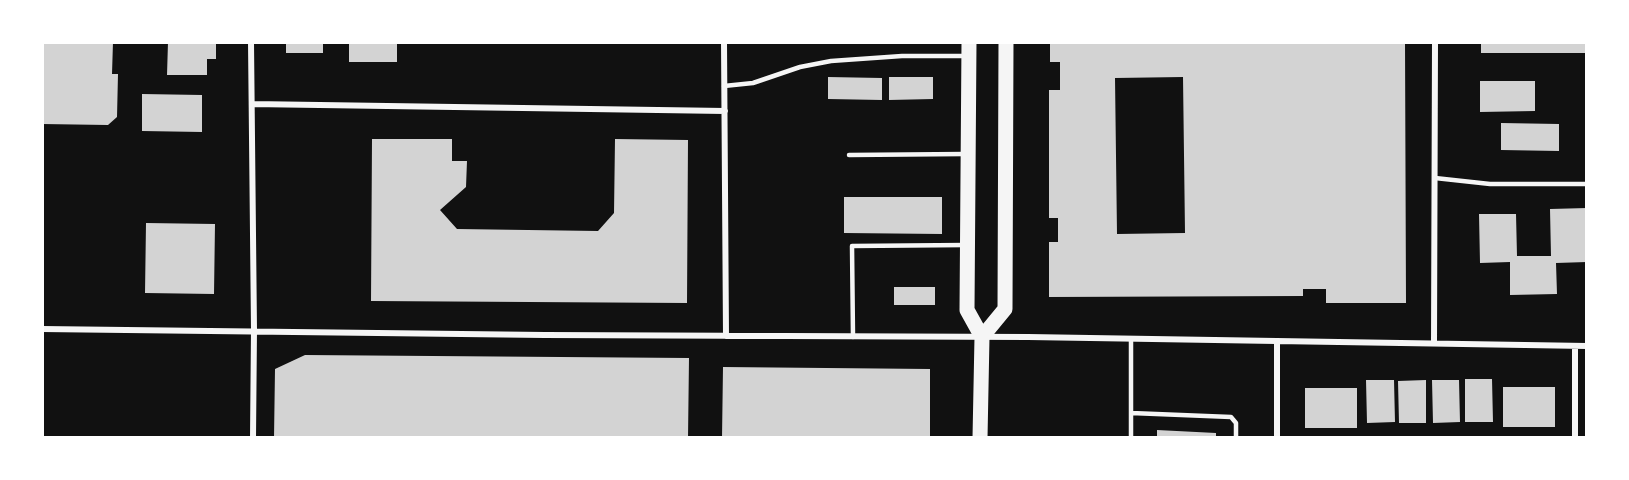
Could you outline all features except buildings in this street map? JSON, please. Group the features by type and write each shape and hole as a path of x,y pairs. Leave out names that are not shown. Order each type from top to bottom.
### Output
{"main road":[{"path":"982,337 1005,309 1006,42"},
{"path":"969,49 967,310 982,337 980,438"}],"street":[{"path":"251,42 253,438"},
{"path":"724,42 726,336"},
{"path":"1434,343 1435,42"},
{"path":"252,104 725,111"},
{"path":"42,329 982,337 1587,346"},
{"path":"1277,342 1277,438"},
{"path":"1575,347 1575,438"}],"lane":[{"path":"724,86 753,83 800,67 831,61 969,49"},
{"path":"849,155 968,154"},
{"path":"1435,178 1490,184 1587,184"},
{"path":"853,337 852,246 967,245"},
{"path":"1131,339 1131,438"},
{"path":"1131,413 1231,417 1236,423 1236,438"}]}
